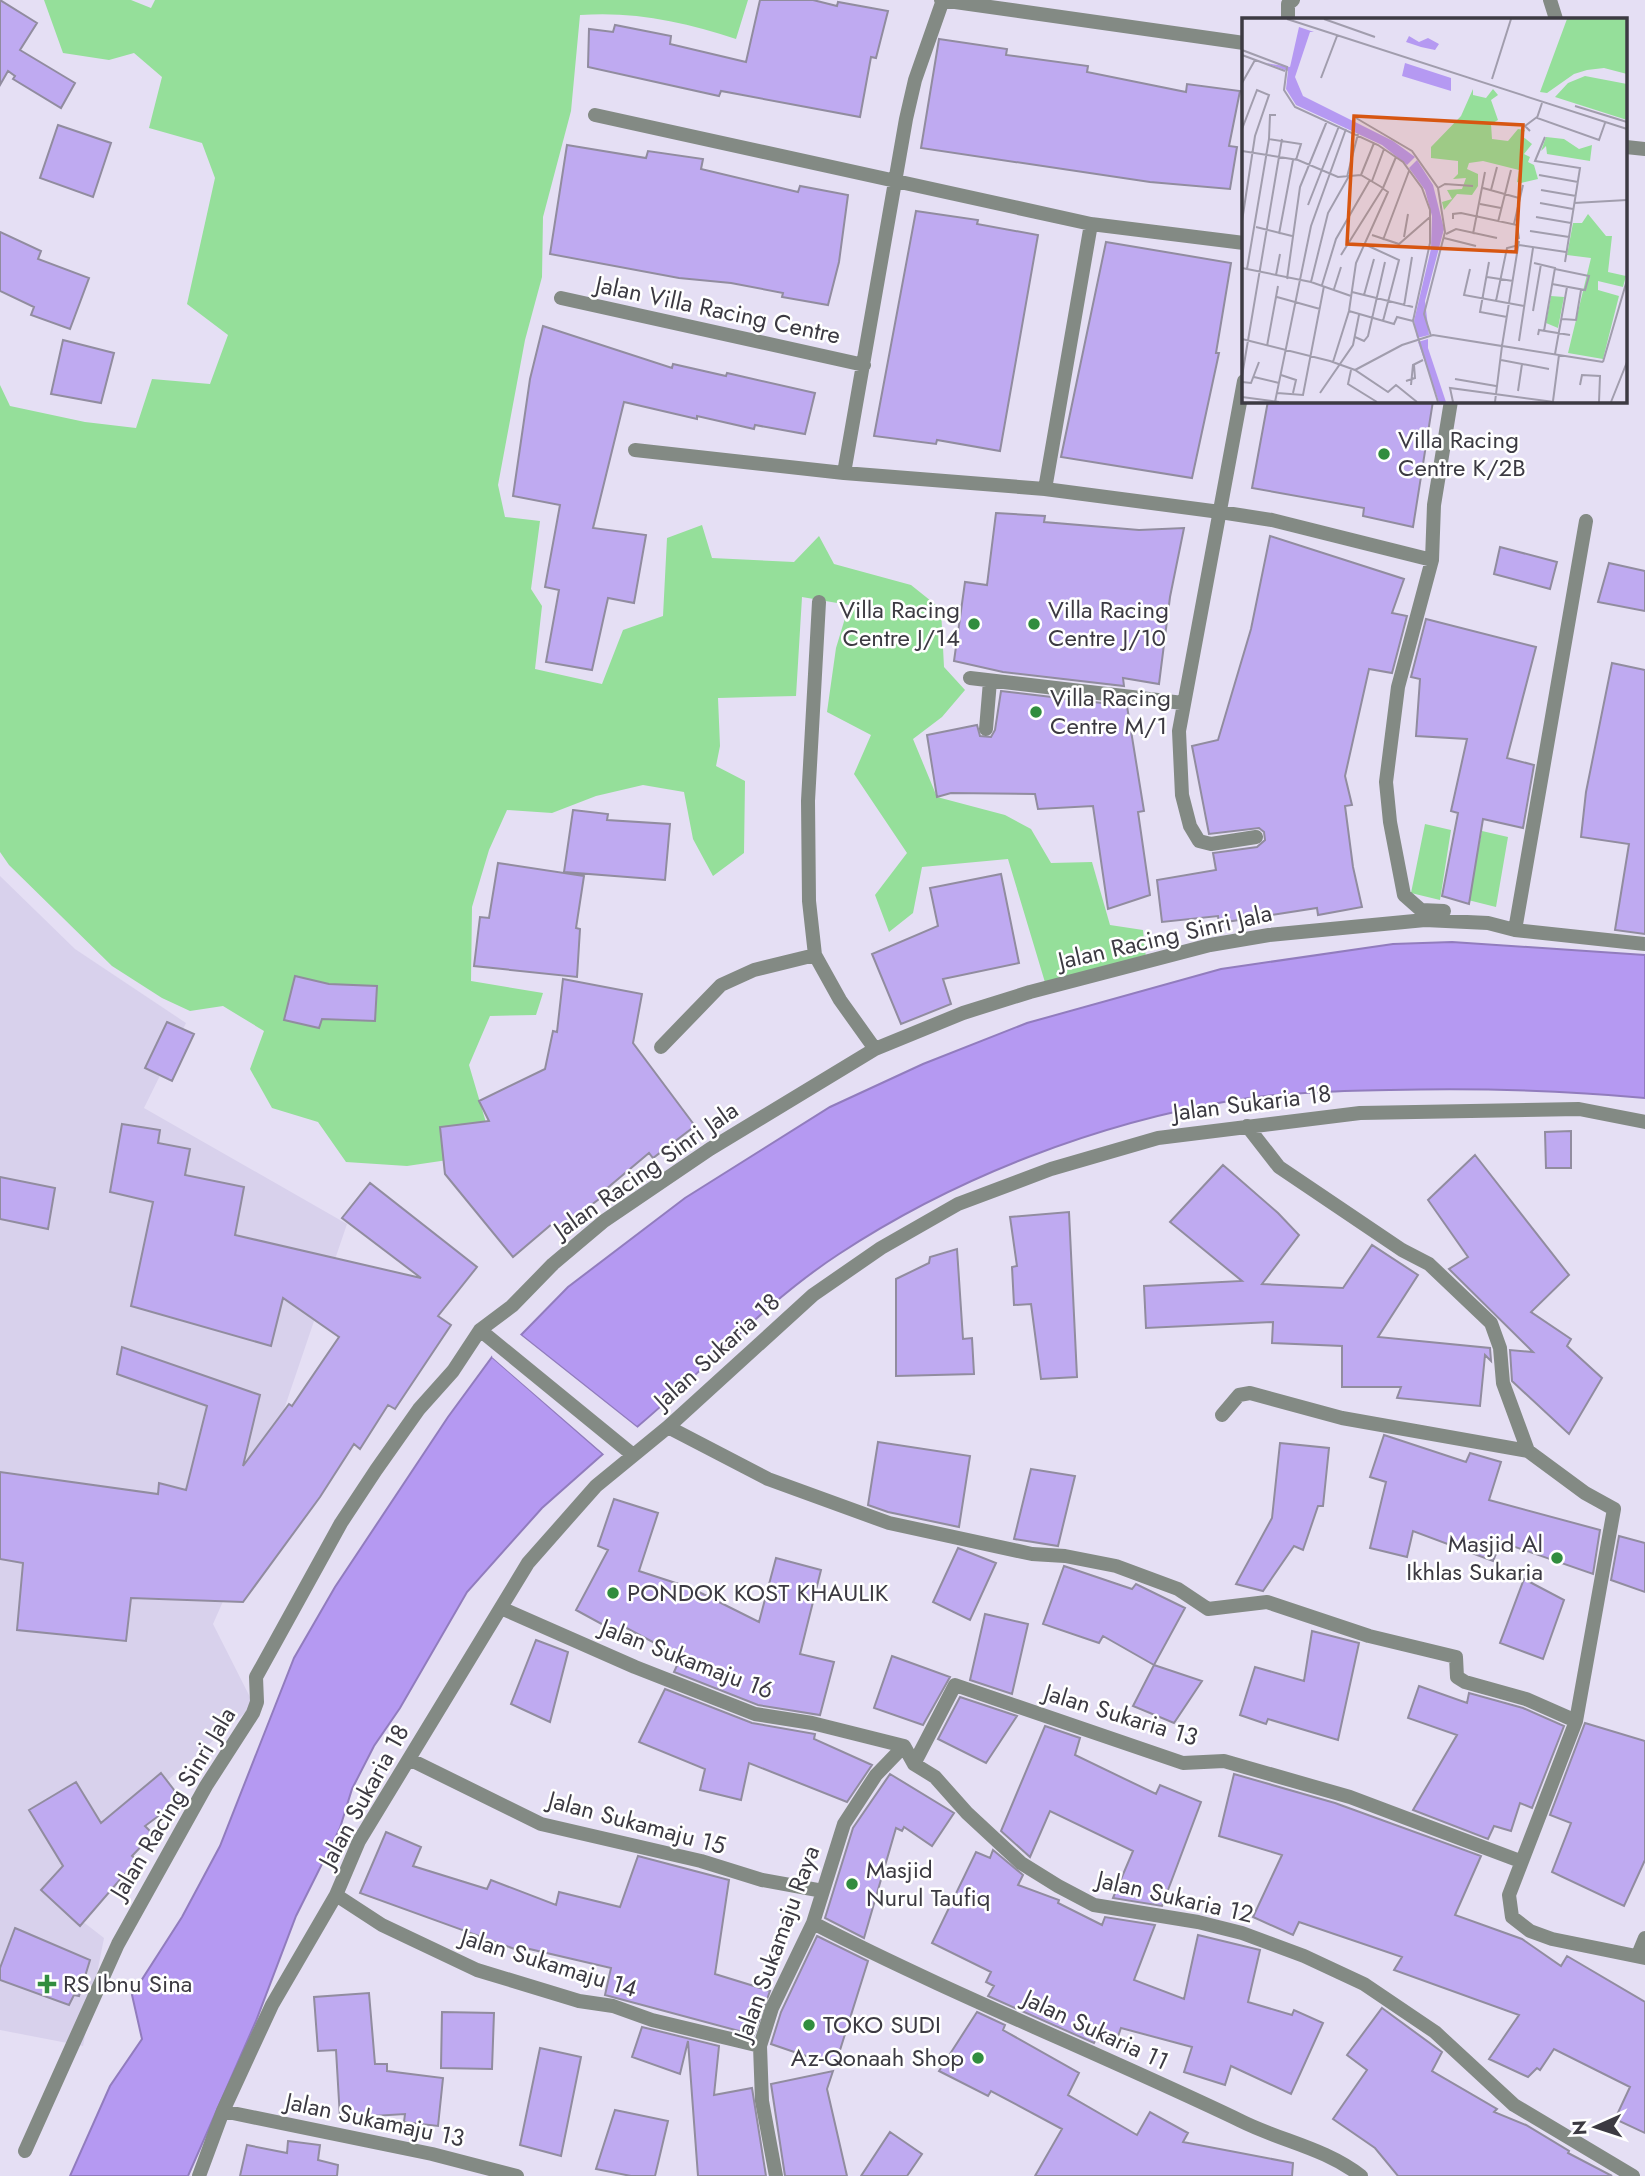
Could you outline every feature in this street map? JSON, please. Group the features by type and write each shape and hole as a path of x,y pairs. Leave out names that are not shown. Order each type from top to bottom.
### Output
{"street":[{"name":"Jalan Villa Racing Centre","path":"844,472 915,80 942,0 1242,43"},
{"path":"1550,0 1556,18"},
{"path":"595,115 1091,224 1242,243"},
{"path":"1045,489 1091,224"},
{"name":"Jalan Villa Racing Centre","path":"561,298 864,365"},
{"path":"1242,392 1179,731 1182,795 1190,826 1199,841 1211,844 1256,837"},
{"path":"1451,402 1434,505 1432,560 1398,687 1386,782 1390,822 1404,895 1421,910 1481,915"},
{"path":"635,450 844,472 1045,489 1220,512 1272,520 1432,560"},
{"path":"1515,930 1586,521"},
{"path":"819,602 808,801 809,901 815,955 840,1000 875,1049"},
{"path":"970,678 1183,702"},
{"path":"986,729 990,681"},
{"name":"Jalan Racing Sinri Jala","path":"25,2151 117,1944 199,1798 253,1713 257,1702 256,1677 362,1491 419,1409 485,1335 553,1264 604,1221 710,1149 875,1049 963,1013 1030,992 1210,945 1349,925 1425,920 1488,923 1515,930 1645,944"},
{"path":"661,1047 721,985 754,971 815,955"},
{"name":"Jalan Sukaria 18","path":"199,2176 223,2111 272,2005 336,1895 359,1841 528,1563 627,1451 668,1426 813,1295 881,1248 958,1204 1051,1169 1158,1138 1360,1113 1579,1108 1645,1122"},
{"path":"1247,1126 1279,1167 1402,1250 1429,1264 1491,1323 1500,1348 1503,1383 1528,1451"},
{"path":"485,1335 627,1451"},
{"path":"1222,1415 1239,1395 1250,1393 1342,1418 1528,1451 1585,1493 1615,1509 1576,1721 1509,1895 1512,1917 1530,1931 1552,1939 1642,1956 1645,1938"},
{"path":"668,1426 768,1479 889,1523 1032,1554 1065,1556 1116,1566 1178,1589 1208,1609 1267,1602 1289,1607 1369,1636 1444,1652 1456,1657 1457,1677 1465,1682 1526,1699 1576,1721"},
{"name":"Jalan Sukamaju 16","path":"501,1608 635,1667 755,1714 812,1723 904,1746"},
{"name":"Jalan Sukaria 13","path":"914,1763 955,1685 1184,1763 1224,1761 1350,1797 1520,1861"},
{"name":"Jalan Sukaria 12","path":"904,1746 914,1763 936,1777 967,1813 1021,1863 1058,1886 1094,1905 1198,1922 1242,1933 1304,1956 1364,1984 1435,2032 1514,2105 1633,2176"},
{"name":"Jalan Sukamaju Raya","path":"776,2176 762,2101 760,2046 772,2008 813,1923 844,1824 855,1802 904,1746"},
{"name":"Jalan Sukamaju 15","path":"409,1759 541,1824 701,1861 762,1880 823,1891"},
{"name":"Jalan Sukamaju 14","path":"336,1895 382,1925 477,1970 579,2001 613,2006 652,2020 760,2046"},
{"name":"Jalan Sukaria 11","path":"813,1923 915,1975 1000,2011 1255,2129 1307,2146 1361,2176"},
{"name":"Jalan Sukamaju 13","path":"223,2111 432,2154 517,2176"}],"shaded area":[{"path":"0,876 75,949 186,1023 144,1108 347,1224 259,1483 254,1531 213,1624 254,1705 42,1890 104,1938 83,2046 0,2030"},
{"path":"1452,942 1645,955 1645,1098 1581,1093 1422,1089 1293,1094 1254,1097 1183,1110 1080,1139 979,1177 884,1226 839,1254 760,1315 637,1427 521,1335 568,1287 685,1198 830,1107 923,1064 1027,1023 1221,969 1393,944"},
{"path":"492,1357 603,1454 542,1508 467,1592 400,1708 374,1746 352,1789 340,1828 296,1916 256,2021 188,2176 70,2176 110,2086 142,2039 132,1995 182,1917 220,1846 294,1658 335,1587 448,1417"}],"green space":[{"path":"44,0 131,0 151,8 155,0 748,0 736,39 640,16 580,15 571,111 543,217 542,277 525,340 498,485 505,517 540,521 531,589 542,606 535,669 602,684 623,630 663,616 667,538 702,525 712,558 794,562 819,536 834,564 911,585 941,609 944,667 965,690 942,717 913,739 937,797 1005,815 1031,829 1051,863 1092,862 1110,925 1143,930 1146,958 1047,989 1008,859 922,867 913,913 889,932 875,895 907,853 854,774 871,735 827,712 836,648 849,605 802,597 796,696 718,698 720,746 716,766 745,781 744,853 713,876 693,839 684,792 643,785 596,796 552,813 507,810 489,850 472,907 471,981 543,993 536,1015 490,1016 469,1065 495,1153 407,1166 346,1162 318,1122 272,1108 250,1069 264,1031 223,1006 190,1011 162,998 112,966 9,865 0,852 0,385 10,406 85,422 136,428 152,379 210,384 228,335 187,304 215,178 202,143 149,128 162,77 134,53 109,60 63,53"},
{"path":"1425,824 1451,830 1440,900 1411,893"},
{"path":"1482,831 1508,837 1496,907 1468,900"}],"pier":[{"path":"518,1333 639,1429 634,1429 518,1338"},
{"path":"493,1354 605,1451 606,1456 492,1357"}],"building":[{"path":"0,0 37,23 20,50 75,83 61,108 13,79 15,76 8,71 0,85"},
{"path":"760,0 813,0 837,6 838,2 888,11 876,58 871,57 860,117 721,91 719,96 588,67 589,29 613,32 615,25 671,36 670,44 746,62"},
{"path":"939,39 1007,49 1006,55 1088,66 1087,72 1186,92 1187,84 1240,91 1229,146 1237,147 1230,189 1150,182 921,148"},
{"path":"58,125 111,143 93,197 40,178"},
{"path":"567,145 646,158 648,151 703,159 701,169 798,192 800,186 848,195 839,262 828,305 782,297 783,293 731,283 679,278 550,254"},
{"path":"916,211 978,220 977,224 1038,235 1000,451 937,440 936,444 874,436"},
{"path":"0,232 41,251 38,259 89,278 70,329 31,315 34,307 0,291"},
{"path":"1106,242 1231,263 1216,353 1219,353 1192,478 1061,457"},
{"path":"543,326 672,368 673,364 726,376 727,373 815,393 805,434 755,425 754,429 697,416 697,419 624,402 593,528 646,535 634,603 608,598 592,670 546,662 559,590 545,587 560,505 513,496 530,379"},
{"path":"63,340 114,353 101,403 51,394"},
{"path":"1268,402 1433,402 1413,527 1363,516 1364,508 1252,488"},
{"path":"996,513 1045,516 1044,522 1139,530 1184,528 1170,597 1159,684 1123,678 1124,686 1003,672 954,661 965,582 987,585"},
{"path":"1270,536 1404,579 1392,613 1407,616 1392,673 1369,669 1345,776 1352,805 1345,806 1353,867 1362,907 1318,915 1317,908 1219,923 1218,916 1162,922 1157,880 1216,870 1213,853 1257,847 1265,840 1264,832 1259,828 1209,834 1192,746 1218,740 1251,629"},
{"path":"1500,547 1557,562 1550,589 1494,574"},
{"path":"1609,563 1645,571 1645,611 1598,602"},
{"path":"1426,619 1536,647 1507,758 1534,765 1523,828 1483,819 1469,904 1442,896 1458,813 1451,811 1467,739 1416,736 1420,679 1411,677"},
{"path":"1612,663 1645,670 1645,934 1615,930 1629,844 1581,837 1586,792"},
{"path":"1001,691 1127,706 1144,811 1138,812 1150,895 1108,909 1093,806 1038,809 1035,794 951,793 937,797 927,735 977,725 980,736 991,737 995,730"},
{"path":"573,810 608,814 607,820 670,824 665,880 564,872"},
{"path":"498,863 584,876 576,928 580,929 577,977 474,966 480,917 489,918"},
{"path":"1001,874 1019,963 943,979 951,1004 901,1024 872,954 938,926 930,888"},
{"path":"295,976 329,984 377,986 375,1021 322,1019 319,1028 284,1020"},
{"path":"563,979 642,994 633,1043 695,1126 653,1158 649,1153 605,1190 607,1193 558,1230 553,1223 513,1257 445,1174 440,1127 489,1121 479,1101 545,1069 553,1031 557,1032"},
{"path":"167,1022 194,1034 172,1081 145,1068"},
{"path":"122,1124 160,1130 158,1143 190,1149 185,1175 244,1187 235,1235 421,1278 342,1218 370,1183 477,1267 438,1316 451,1325 395,1409 388,1405 360,1449 354,1444 320,1497 243,1602 131,1598 126,1641 17,1630 23,1563 0,1559 0,1472 158,1494 159,1483 186,1490 207,1406 117,1374 122,1347 260,1395 243,1466 289,1404 292,1406 339,1337 283,1298 271,1346 131,1306 153,1202 110,1192"},
{"path":"1571,1131 1571,1168 1546,1168 1545,1132"},
{"path":"1475,1155 1569,1275 1531,1312 1571,1339 1567,1346 1602,1378 1569,1434 1512,1381 1510,1350 1533,1352 1449,1269 1468,1257 1428,1200"},
{"path":"1223,1165 1299,1235 1262,1284 1343,1288 1372,1245 1418,1275 1378,1337 1490,1348 1491,1361 1485,1355 1480,1406 1397,1398 1401,1387 1342,1387 1342,1346 1272,1343 1273,1322 1146,1328 1144,1286 1242,1281 1170,1222"},
{"path":"0,1177 55,1188 48,1229 0,1219"},
{"path":"1069,1212 1077,1377 1041,1379 1031,1304 1014,1305 1012,1267 1017,1266 1010,1217"},
{"path":"957,1249 963,1339 972,1338 974,1374 896,1376 896,1279 929,1263 930,1257"},
{"path":"1384,1435 1466,1462 1470,1453 1501,1462 1489,1500 1600,1530 1593,1574 1501,1542 1493,1561 1413,1531 1407,1557 1370,1548 1386,1482 1370,1477"},
{"path":"878,1442 970,1456 959,1527 888,1512 868,1505"},
{"path":"1280,1443 1329,1448 1323,1506 1318,1506 1303,1550 1294,1546 1263,1591 1236,1584 1272,1518"},
{"path":"1031,1469 1075,1476 1058,1546 1014,1539"},
{"path":"614,1499 658,1513 639,1571 691,1588 759,1622 776,1558 821,1570 800,1654 834,1662 820,1715 758,1705 674,1672 681,1657 623,1626 618,1633 576,1610 608,1550 598,1546"},
{"path":"1619,1536 1645,1543 1645,1592 1611,1580"},
{"path":"958,1548 996,1563 970,1620 933,1602"},
{"path":"1064,1566 1132,1589 1136,1584 1185,1608 1154,1665 1103,1636 1099,1643 1043,1624"},
{"path":"1524,1579 1564,1600 1543,1659 1500,1643"},
{"path":"985,1614 1028,1624 1012,1694 970,1680"},
{"path":"1312,1631 1359,1643 1338,1740 1268,1719 1266,1724 1240,1715 1255,1667 1304,1681"},
{"path":"536,1640 568,1652 550,1722 511,1704"},
{"path":"892,1656 950,1677 923,1725 874,1708"},
{"path":"1154,1665 1202,1681 1174,1723 1133,1706"},
{"path":"1419,1686 1467,1703 1469,1693 1523,1708 1564,1726 1532,1808 1520,1803 1511,1831 1494,1826 1488,1839 1413,1810 1457,1735 1408,1718"},
{"path":"665,1689 752,1723 815,1734 814,1739 872,1765 847,1802 749,1763 741,1800 700,1790 705,1769 639,1742"},
{"path":"960,1697 1017,1716 986,1763 938,1739"},
{"path":"1585,1723 1645,1741 1645,1860 1624,1906 1552,1872 1571,1823 1550,1815"},
{"path":"1045,1726 1080,1738 1075,1755 1156,1794 1160,1785 1201,1802 1162,1906 1113,1898 1133,1851 1050,1811 1030,1857 1001,1831"},
{"path":"161,1773 181,1799 145,1826 153,1834 132,1856 137,1860 80,1926 41,1890 63,1866 29,1810 76,1782 101,1823"},
{"path":"890,1774 954,1813 932,1846 904,1827 902,1831 896,1828 864,1938 825,1918 853,1828"},
{"path":"1234,1774 1335,1803 1481,1856 1455,1915 1522,1939 1561,1966 1567,1956 1645,2002 1645,2133 1615,2119 1630,2087 1554,2049 1540,2070 1537,2068 1528,2077 1489,2059 1519,2015 1394,1970 1402,1957 1299,1922 1293,1935 1253,1917 1282,1855 1219,1836"},
{"path":"386,1832 421,1847 413,1866 487,1889 491,1880 556,1905 559,1892 620,1907 638,1856 729,1880 715,1974 770,1991 754,2035 605,1995 611,1968 525,1948 523,1952 360,1893"},
{"path":"993,1850 1023,1875 1018,1885 1059,1900 1058,1903 1102,1925 1105,1917 1155,1925 1134,1980 1184,1999 1198,1935 1260,1950 1248,2002 1292,2015 1294,2010 1323,2023 1291,2094 1231,2066 1225,2085 1184,2072 1192,2047 1121,2028 1116,2042 1098,2035 1094,2043 988,1996 994,1986 986,1982 991,1972 932,1943 976,1852 990,1858"},
{"path":"15,1928 90,1960 79,1996 74,1995 69,2005 0,1980 0,1968"},
{"path":"817,1936 868,1961 835,2066 771,2044 781,2012"},
{"path":"369,1993 375,2064 387,2064 387,2071 443,2078 438,2126 404,2122 405,2114 340,2118 336,2050 318,2051 314,1997"},
{"path":"1382,2008 1442,2052 1432,2071 1497,2109 1494,2112 1526,2125 1569,2151 1568,2153 1612,2176 1398,2176 1375,2148 1333,2119 1367,2070 1347,2055"},
{"path":"442,2012 494,2013 492,2069 441,2068"},
{"path":"977,2012 1005,2025 1003,2030 1079,2073 1068,2095 1137,2135 1150,2112 1188,2133 1183,2142 1293,2163 1292,2176 1035,2176 1062,2129 991,2091 988,2096 939,2071"},
{"path":"642,2027 719,2046 714,2095 752,2088 766,2176 698,2176 688,2041 680,2074 632,2057"},
{"path":"540,2048 581,2057 561,2156 520,2145"},
{"path":"833,2071 827,2089 847,2176 785,2176 771,2084"},
{"path":"615,2110 668,2121 655,2176 631,2176 596,2169"},
{"path":"890,2132 922,2154 907,2176 861,2176"},
{"path":"288,2141 320,2145 318,2160 338,2165 337,2176 240,2176 247,2145 287,2153"}],"place":[{"name":"Villa Racing Centre K/2B","path":"1384,454"},
{"name":"Villa Racing Centre J/14","path":"974,624"},
{"name":"Villa Racing Centre J/10","path":"1034,624"},
{"name":"Villa Racing Centre M/1","path":"1036,712"},
{"name":"Masjid Al Ikhlas Sukaria","path":"1557,1558"},
{"name":"PONDOK KOST KHAULIK","path":"613,1593"},
{"name":"Masjid Nurul Taufiq","path":"852,1884"},
{"name":"RS Ibnu Sina","path":"47,1984"},
{"name":"TOKO SUDI","path":"809,2025"},
{"name":"Az-Qonaah Shop","path":"978,2058"}]}
